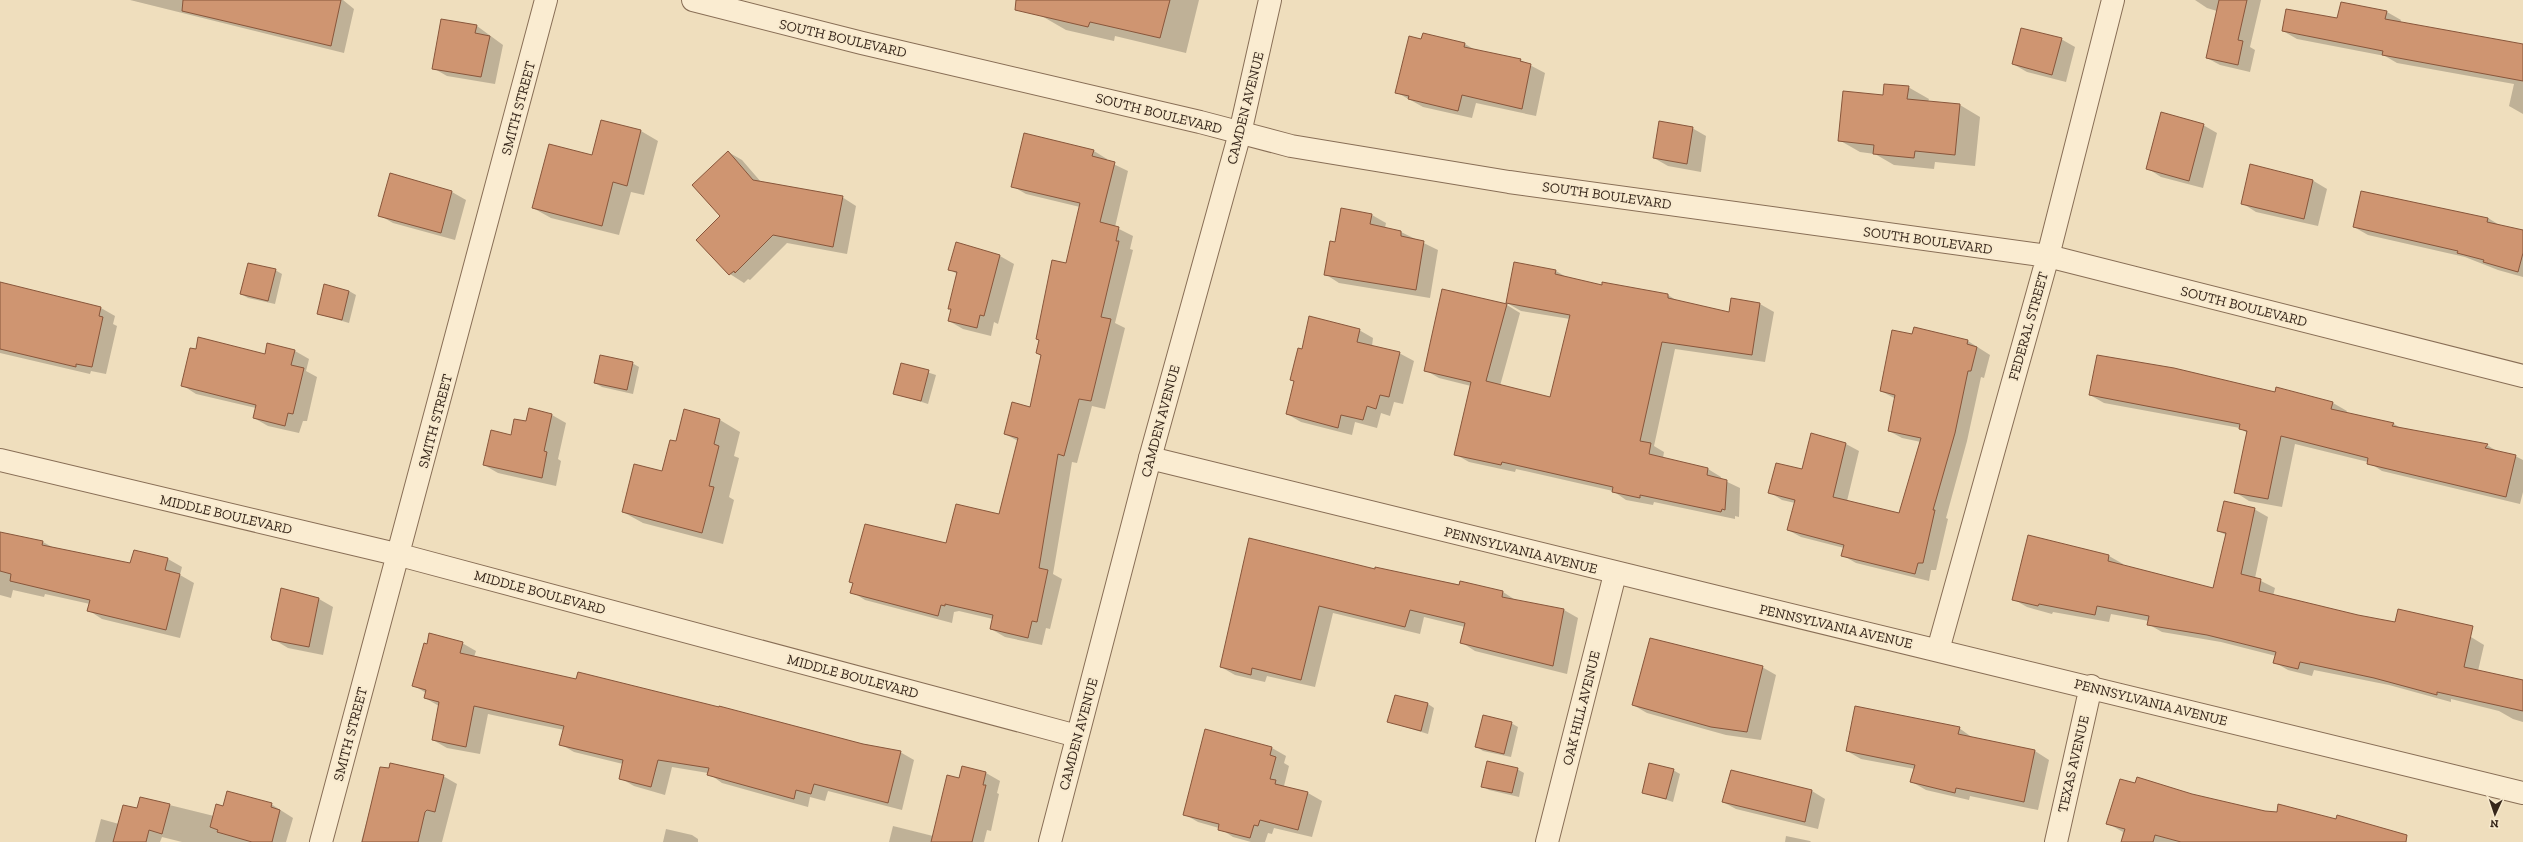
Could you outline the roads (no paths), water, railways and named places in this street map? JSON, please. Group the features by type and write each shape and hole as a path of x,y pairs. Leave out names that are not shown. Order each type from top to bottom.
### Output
{"street":[{"name":"SMITH STREET","path":"321,842 400,555 546,0"},
{"name":"SOUTH BOULEVARD","path":"693,0 1291,146 1509,182 2048,256 2523,376"},
{"name":"CAMDEN AVENUE","path":"1050,842 1150,458 1240,133 1270,0"},
{"name":"FEDERAL STREET","path":"1938,650 2048,256 2112,0"},
{"name":"PENNSYLVANIA AVENUE","path":"1150,458 1615,574 2090,686 2523,793"},
{"name":"MIDDLE BOULEVARD","path":"0,460 400,555 1077,736"},
{"name":"OAK HILL AVENUE","path":"1547,842 1615,574"},
{"name":"TEXAS AVENUE","path":"2056,842 2090,686"}]}
